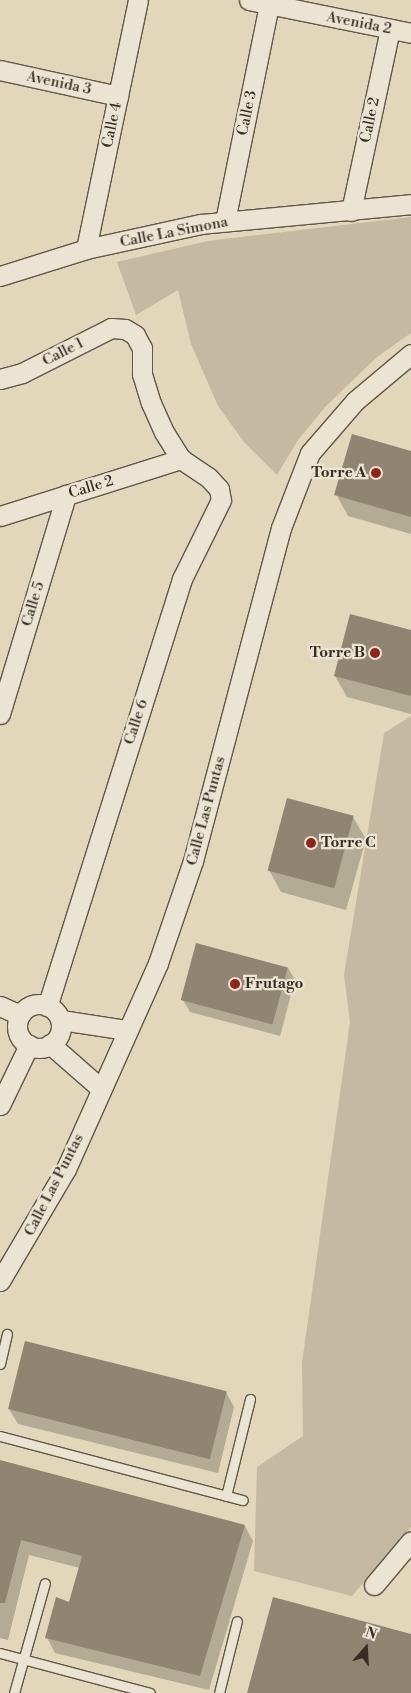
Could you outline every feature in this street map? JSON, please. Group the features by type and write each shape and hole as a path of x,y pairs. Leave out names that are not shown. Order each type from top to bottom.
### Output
{"street":[{"name":"Calle 4","path":"86,249 138,0"},
{"name":"Avenida 2","path":"249,0 411,33"},
{"name":"Calle 3","path":"225,221 269,4"},
{"name":"Calle 2","path":"351,211 390,28"},
{"name":"Avenida 3","path":"0,70 118,96"},
{"name":"Calle La Simona","path":"0,276 86,249 201,224 411,204"},
{"name":"Calle 1","path":"0,379 22,373 111,328 125,329 135,335 142,348 142,374 151,403 164,432 181,460"},
{"name":"Calle Las Puntas","path":"0,1281 66,1169 100,1088 158,963 193,861 282,528 310,453 354,401 411,354"},
{"name":"Calle 2","path":"0,516 181,460"},
{"name":"Calle 6","path":"47,1006 182,579 221,500 219,489 208,477 181,460"},
{"name":"Calle 5","path":"0,714 66,495"},
{"path":"32,1005 47,1006 57,1013 60,1020 60,1034 50,1044 36,1047 30,1045 20,1034 18,1028 20,1015 32,1005"},
{"path":"0,1006 20,1015"},
{"path":"60,1020 127,1030"},
{"path":"50,1044 100,1088"},
{"path":"0,1106 30,1045"},
{"path":"374,1585 411,1541"}],"lane":[{"path":"0,1364 7,1334"},
{"path":"226,1496 250,1399"},
{"path":"0,1436 242,1500"},
{"path":"14,1693 45,1583"},
{"path":"219,1693 237,1621"},
{"path":"0,1653 150,1693"}],"shaded area":[{"path":"411,217 411,333 377,357 326,406 298,440 277,475 244,442 218,406 191,344 178,290 136,315 117,262 208,241"},
{"path":"411,716 411,1527 352,1596 254,1571 257,1467 303,1436 302,1363 350,1022 344,975 384,733"}],"building":[{"name":"Torre A","path":"352,434 411,451 411,517 334,495"},
{"name":"Torre B","path":"350,614 411,630 411,696 334,676"},
{"name":"Torre C","path":"287,798 354,816 334,888 268,870"},
{"name":"Frutago","path":"196,943 288,968 272,1025 181,1000"},
{"path":"25,1341 227,1391 210,1459 8,1409"},
{"path":"0,1460 245,1525 200,1676 45,1638 56,1597 69,1602 82,1556 21,1540 5,1603 0,1603"},
{"path":"273,1597 411,1634 411,1693 247,1693"}],"place":[{"name":"Torre A","path":"376,473"},
{"name":"Torre B","path":"375,653"},
{"name":"Torre C","path":"311,843"},
{"name":"Frutago","path":"235,984"}]}
